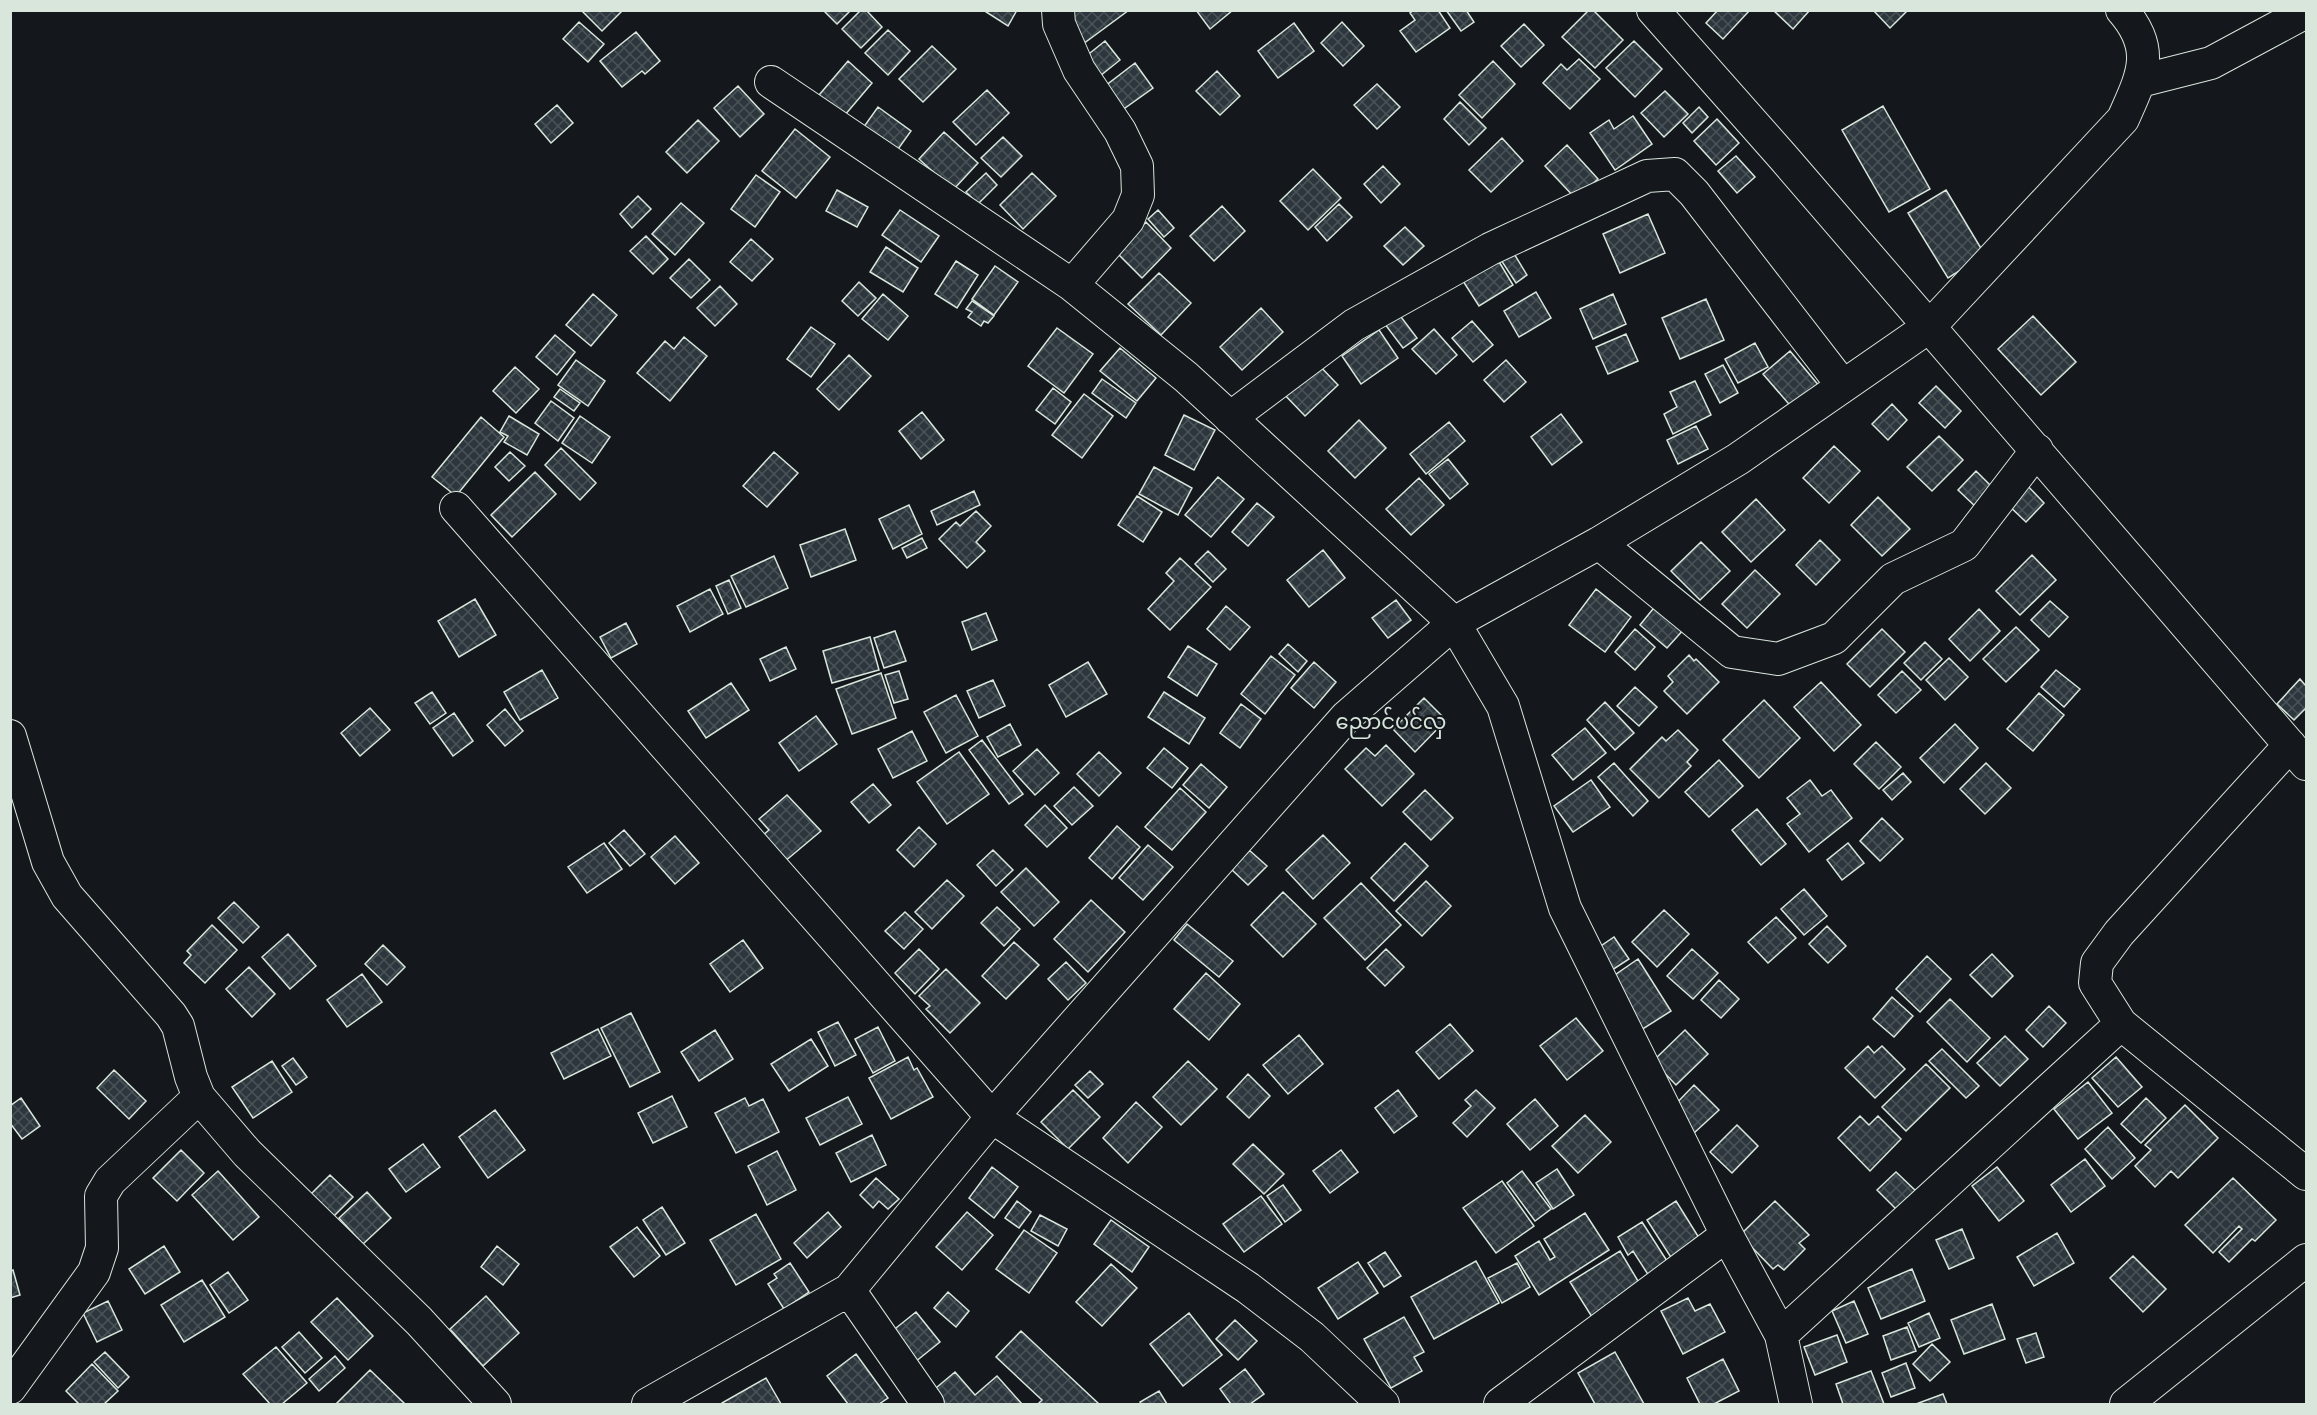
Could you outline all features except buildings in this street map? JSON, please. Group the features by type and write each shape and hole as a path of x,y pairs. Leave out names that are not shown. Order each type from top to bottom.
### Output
{"street":[{"path":"1058,10 1059,24 1078,70 1120,131 1137,166 1138,195 1128,220 1072,285"},
{"path":"1653,10 1930,326 2298,754 2119,933 2097,963 2095,983 2121,1024 2307,1174"},
{"path":"648,1404 849,1290 992,1117 1346,717 1454,623 1599,543 1738,459 1930,326 2123,118 2140,81 2145,56 2133,23 2122,10"},
{"path":"2140,81 2211,63 2307,12"},
{"path":"771,82 1072,285 1186,377 1454,623 1503,706 1565,908 1727,1235 1781,1335 1796,1404"},
{"path":"1230,418 1354,325 1490,249 1647,176 1675,174 1694,193 1843,386"},
{"path":"1599,543 1731,652 1778,659 1834,638 1893,579 1964,545 2037,450"},
{"path":"456,508 992,1117 1248,1288 1312,1337 1383,1404"},
{"path":"10,736 48,862 67,896 171,1015 178,1026 191,1077 199,1097 247,1154 419,1321 495,1404"},
{"path":"1781,1335 2121,1024"},
{"path":"10,1388 94,1272 102,1248 101,1196 110,1181 199,1097"},
{"path":"1500,1404 1727,1235"},
{"path":"2126,1404 2307,1260"},
{"path":"849,1290 928,1404"}],"district":[{"name":"ညောင်ပင်လှ","path":"1391,722"}]}
